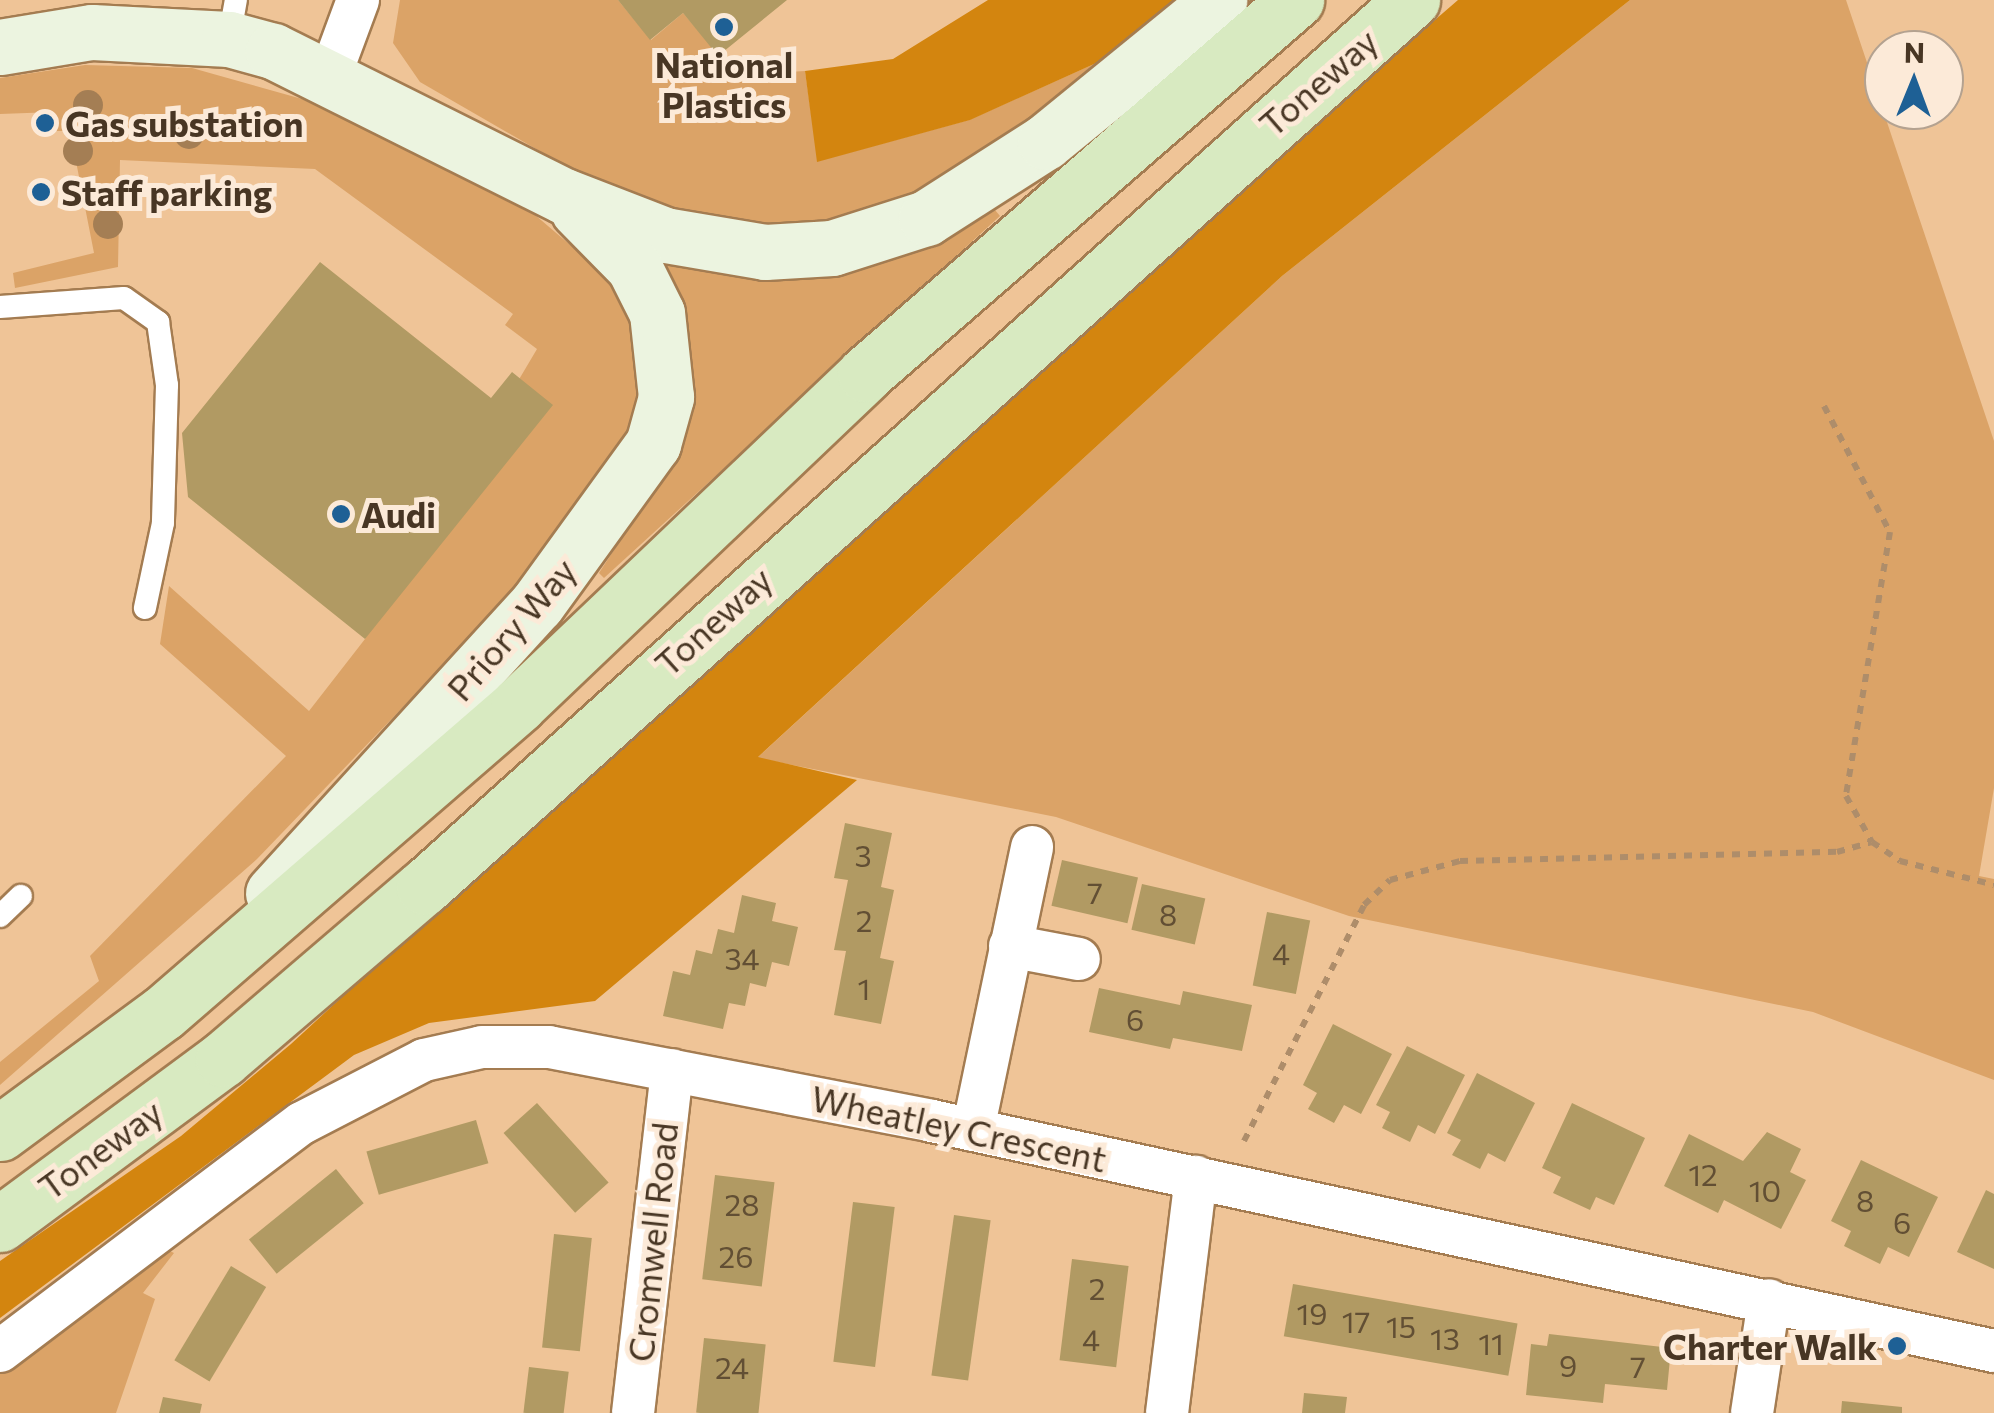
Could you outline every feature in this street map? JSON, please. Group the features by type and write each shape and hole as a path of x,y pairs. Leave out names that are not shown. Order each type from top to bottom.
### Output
{"main road":[{"name":"Toneway","path":"0,1133 163,1013 518,705 865,374 1296,0"},
{"name":"Toneway","path":"0,1224 223,1059 424,887 1412,0"}],"street":[{"path":"331,73 358,0"},
{"name":"Priory Way","path":"0,47 90,16 232,20 564,196 665,235 765,252 880,234 926,218 1046,142 1219,0"},
{"name":"Priory Way","path":"163,1013 537,604 653,444 666,397 657,313 634,267 564,196"},
{"path":"974,1130 1032,847"},
{"path":"1010,946 1080,960"},
{"name":"Wheatley Crescent","path":"0,1351 302,1124 424,1060 482,1047 549,1047 974,1130 1994,1351"},
{"name":"Cromwell Road","path":"633,1413 672,1070"},
{"path":"1168,1413 1217,1182"},
{"path":"1752,1413 1769,1300"}],"lane":[{"path":"0,307 124,298 158,322 167,385 163,523 145,608"},
{"path":"0,916 21,896"}],"path":[{"path":"1824,406 1890,532 1846,796 1872,842 1924,872 1994,885"},
{"path":"1217,1182 1364,905 1390,880 1460,861 1837,852 1872,842"}],"shaded area":[{"path":"400,0 618,0 651,40 683,13 736,75 805,71 818,161 969,120 1125,50 923,198 800,229 716,224 576,172 420,82 393,43"},
{"path":"988,0 1186,0 1125,50 970,120 817,162 805,71 893,59"},
{"path":"1458,0 1630,0 1282,276 758,757 857,780 595,1001 429,1023 354,1055 0,1318 0,1261 181,1136 291,1044 779,594 854,541 1108,303"},
{"path":"1630,0 1846,0 1864,54 1864,130 1890,130 1994,441 1994,788 1979,876 1994,879 1994,1080 1813,1012 1349,916 1056,817 757,758 1282,276"},
{"path":"85,65 192,68 327,106 521,203 616,284 646,358 637,425 576,527 257,859 0,1085 0,1062 99,981 90,956 286,756 160,644 169,586 309,711 365,639 537,349 505,325 513,314 315,169 120,160 118,267 15,288 13,273 94,253 70,131 54,131 54,112 0,114 0,78"},
{"path":"995,210 1000,216 604,578 599,573 683,444 692,394 683,311 657,257 931,245"},
{"path":"164,1248 174,1253 143,1293 155,1299 116,1413 0,1413 0,1369"}],"building":[{"name":"National Plastics","path":"618,0 787,0 718,56 683,13 650,40"},
{"name":"Gas substation","path":"37,115 54,116 53,131 36,130"},
{"name":"Audi","path":"320,262 491,398 512,372 553,405 365,639 188,497 182,433"},
{"path":"845,823 892,833 881,887 894,890 880,958 894,961 881,1024 834,1015 846,951 834,950 848,880 834,878"},
{"path":"1062,860 1138,878 1127,923 1051,906"},
{"path":"1142,884 1205,899 1195,944 1131,930"},
{"path":"742,895 776,903 772,921 798,927 789,966 772,962 766,987 750,983 745,1006 729,1003 723,1029 663,1016 673,971 690,975 696,950 712,954 718,929 734,933"},
{"path":"1267,912 1310,920 1296,994 1253,986"},
{"path":"1099,988 1180,1005 1183,991 1252,1005 1242,1051 1173,1038 1170,1049 1089,1032"},
{"path":"1333,1024 1392,1054 1361,1114 1344,1105 1334,1123 1308,1109 1317,1093 1303,1085"},
{"path":"1407,1046 1465,1075 1435,1134 1418,1125 1410,1142 1382,1128 1390,1112 1376,1105"},
{"path":"1477,1073 1535,1103 1505,1162 1488,1153 1480,1169 1452,1155 1461,1140 1447,1133"},
{"path":"537,1103 609,1183 575,1213 504,1133"},
{"path":"1572,1103 1645,1138 1614,1205 1596,1197 1590,1210 1553,1193 1561,1177 1542,1168"},
{"path":"476,1120 488,1163 379,1195 366,1151"},
{"path":"1767,1132 1801,1149 1790,1172 1806,1180 1781,1229 1724,1200 1718,1213 1664,1186 1689,1134 1743,1161"},
{"path":"1861,1160 1938,1197 1909,1257 1888,1247 1880,1264 1844,1246 1851,1231 1831,1221"},
{"path":"336,1169 364,1203 277,1274 249,1239"},
{"path":"715,1175 775,1182 762,1287 702,1279"},
{"path":"1986,1190 1994,1194 1994,1269 1957,1252"},
{"path":"853,1202 895,1207 875,1367 833,1362"},
{"path":"954,1215 991,1220 968,1381 931,1375"},
{"path":"554,1234 592,1238 580,1351 542,1347"},
{"path":"1072,1259 1129,1266 1116,1367 1060,1360"},
{"path":"231,1266 266,1287 209,1381 174,1360"},
{"path":"1293,1284 1518,1324 1508,1376 1284,1336"},
{"path":"1549,1334 1671,1348 1667,1390 1605,1384 1603,1403 1526,1395 1531,1344 1547,1346"},
{"path":"704,1338 766,1344 758,1413 696,1413"},
{"path":"529,1367 569,1372 564,1413 523,1413"},
{"path":"1304,1393 1347,1397 1345,1413 1302,1413"},
{"path":"163,1397 202,1404 200,1413 159,1413"},
{"path":"1842,1401 1902,1407 1902,1413 1841,1413"}],"place":[{"name":"National Plastics","path":"724,27"},
{"name":"Gas substation","path":"45,123"},
{"name":"Staff parking","path":"41,192"},
{"name":"Audi","path":"341,514"},
{"name":"Charter Walk","path":"1897,1346"}]}
